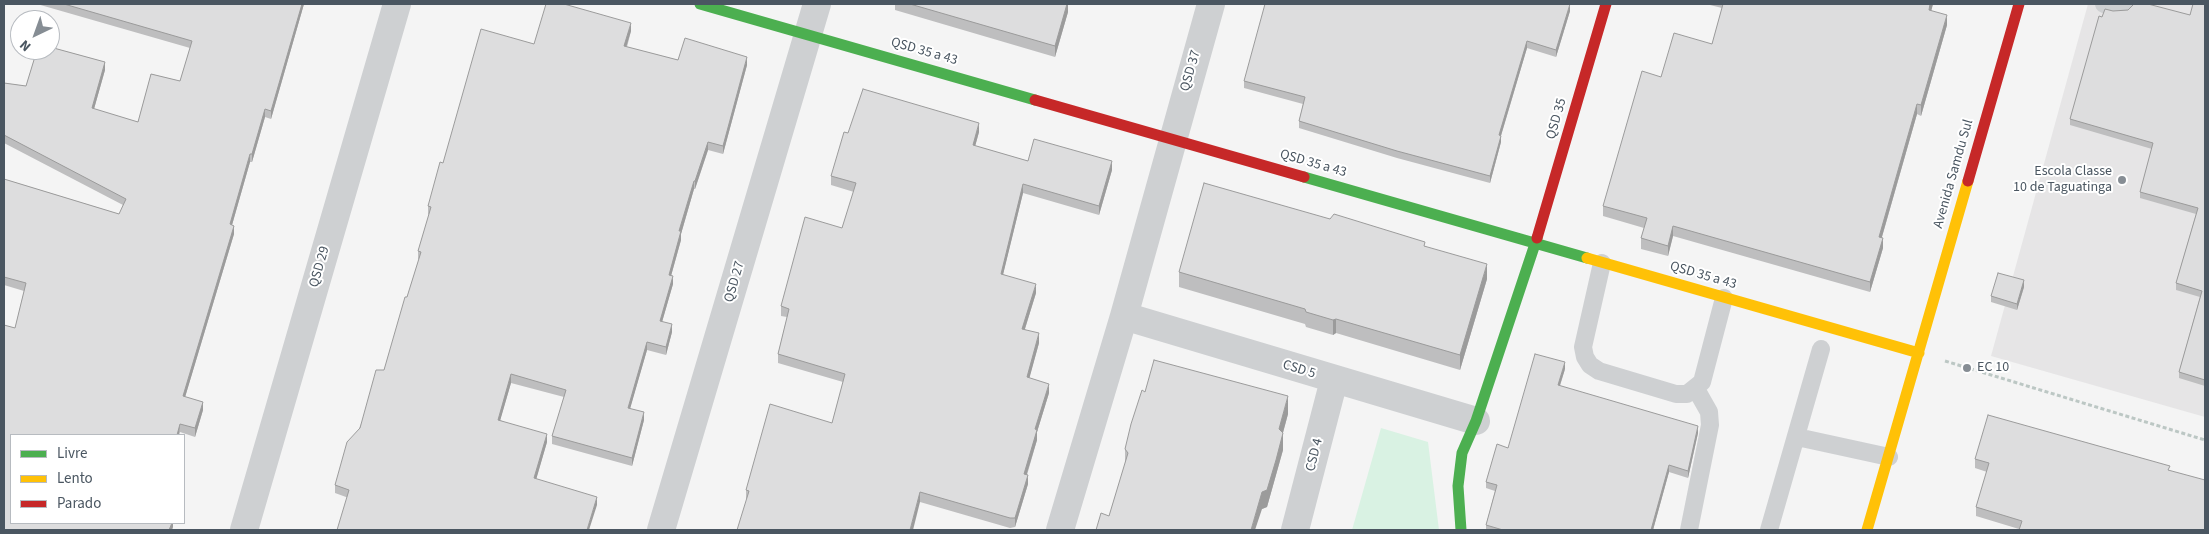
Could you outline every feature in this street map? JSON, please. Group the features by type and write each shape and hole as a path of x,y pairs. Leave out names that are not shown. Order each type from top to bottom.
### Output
{"street":[{"name":"QSD 29","path":"244,530 397,4"},
{"name":"QSD 35 a 43","path":"700,4 1918,354"},
{"name":"QSD 27","path":"661,530 816,4"},
{"name":"QSD 37","path":"1060,530 1124,316 1211,4"},
{"name":"QSD 35","path":"1461,530 1458,486 1462,452 1476,421 1536,243 1606,4"},
{"name":"Avenida Samdu Sul","path":"1867,530 2019,4"},
{"name":"CSD 5","path":"1124,316 1476,421"},
{"name":"CSD 4","path":"1296,530 1334,380"}],"lane":[{"path":"2104,4 2115,7 2126,4"},
{"path":"1602,263 1583,347 1585,357 1590,365 1598,371 1676,394 1687,394 1702,382 1724,298"},
{"path":"1769,530 1821,349"},
{"path":"1689,530 1696,504 1710,426 1709,412 1696,388"},
{"path":"1797,437 1889,456"}],"path":[{"path":"1918,354 2205,440"}],"shaded area":[{"name":"Escola Classe 10 de Taguatinga","path":"2088,4 2205,4 2205,417 1991,356"}],"green space":[{"path":"1381,428 1428,442 1439,530 1352,530"}],"building":[{"path":"64,4 302,4 271,111 265,109 252,154 250,154 230,224 234,226 183,396 203,402 195,428 180,424 177,434 10,434 10,524 172,524 169,530 4,530 4,325 15,328 26,283 4,277 4,179 119,214 126,199 4,135 4,83 26,86 34,60 60,60 60,50 105,62 92,108 138,122 151,74 180,81 192,41"},
{"path":"546,4 564,4 631,23 624,46 678,60 685,38 747,57 723,146 708,142 679,231 681,231 669,275 673,276 660,321 672,324 666,347 647,342 628,408 644,412 632,458 552,436 566,390 511,374 498,420 547,434 534,478 597,497 587,530 337,530 349,490 335,485 347,442 360,428 376,370 384,370 405,297 407,297 421,252 418,251 431,207 428,206 440,162 443,163 481,29 534,44"},
{"path":"910,4 1067,4 1055,46"},
{"path":"1265,4 1570,4 1556,50 1527,41 1499,135 1501,136 1490,176 1397,151 1299,121 1305,97 1244,81"},
{"path":"1723,4 1930,4 1929,10 1947,15 1921,105 1917,104 1879,237 1883,238 1870,282 1673,226 1668,246 1641,238 1647,218 1603,206 1642,71 1661,77 1674,33 1712,44"},
{"path":"2134,4 2148,4 2190,15 2193,4 2205,4 2205,380 2179,372 2202,291 2176,283 2198,208 2140,192 2153,143 2070,119 2099,16 2102,17 2105,9 2113,11 2128,10"},
{"path":"863,89 979,123 973,145 1028,161 1034,139 1112,161 1099,206 1023,184 1001,274 1036,284 1022,329 1039,333 1027,377 1049,384 1024,474 1028,475 1015,518 920,492 910,530 737,530 749,491 746,490 770,404 832,423 845,374 778,354 789,309 781,306 805,217 842,228 856,183 831,176 844,132 848,133"},
{"path":"1204,183 1330,219 1334,214 1425,242 1424,246 1487,264 1460,355 1336,319 1333,320 1306,312 1305,309 1179,272"},
{"path":"1998,273 2024,280 2017,304 1991,296"},
{"path":"1535,354 1565,362 1558,385 1698,426 1688,471 1669,465 1651,530 1503,530 1486,525 1497,485 1486,482 1497,444 1508,448"},
{"path":"1154,360 1288,396 1279,429 1283,433 1276,460 1267,490 1262,492 1251,530 1096,530 1101,513 1109,516 1128,453 1125,449 1131,424 1142,390 1145,392"},
{"path":"1988,415 2170,466 2168,470 2205,480 2205,530 2019,530 2022,521 1976,507 1989,463 1975,459"}],"traffic: fast":[{"path":"700,4 1035,100"},
{"path":"1304,177 1587,258"},
{"path":"1461,530 1458,486 1462,453 1476,421 1537,238"}],"traffic: slow":[{"path":"1867,530 1968,181"},
{"path":"1587,258 1919,353"}],"traffic: jam":[{"path":"1537,238 1606,4"},
{"path":"1968,181 2019,4"},
{"path":"1035,100 1304,177"}],"place":[{"name":"Escola Classe 10 de Taguatinga","path":"2122,180"},
{"name":"EC 10","path":"1967,368"}]}
